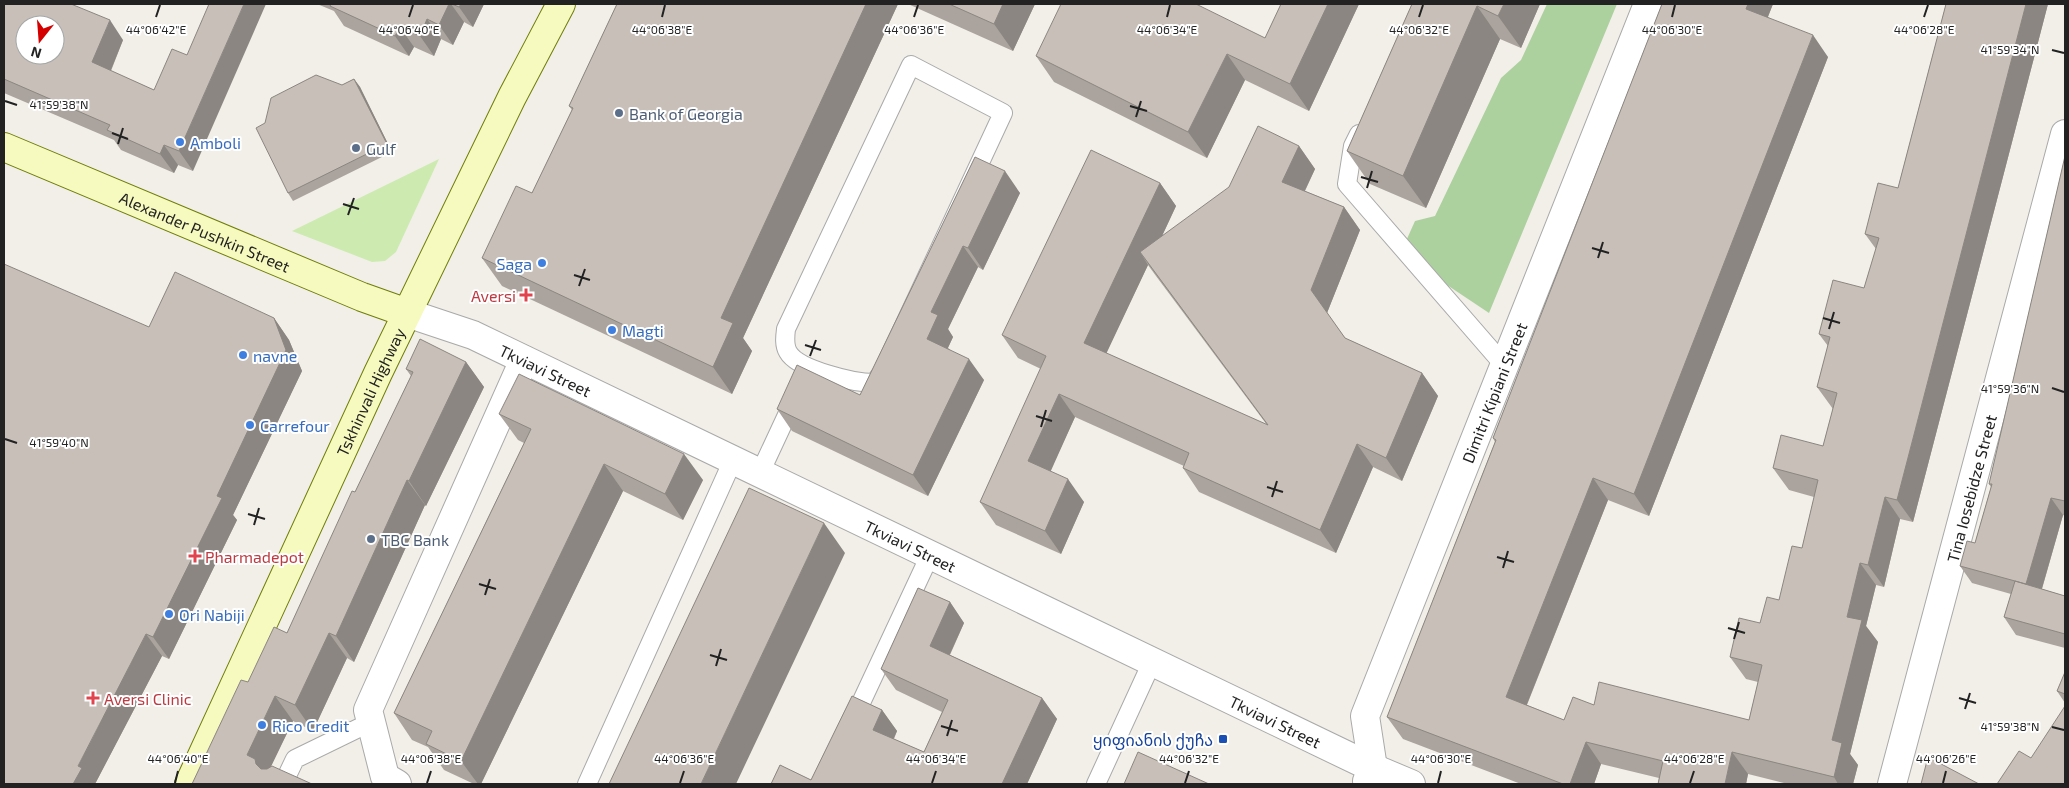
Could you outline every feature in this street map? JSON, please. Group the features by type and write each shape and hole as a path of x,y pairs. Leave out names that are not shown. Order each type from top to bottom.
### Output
{"main road":[{"name":"Tskhinvali Highway","path":"189,784 407,313 512,97 561,4"},
{"name":"Alexander Pushkin Street","path":"4,146 362,297 407,313"}],"street":[{"name":"Dimitri Kipiani Street","path":"1369,776 1365,716 1648,4"},
{"name":"Tina Iosebidze Street","path":"1892,784 2065,134"},
{"name":"Tkviavi Street","path":"407,313 473,336 733,460 1152,662 1369,776 1411,784"},
{"path":"397,784 385,777 368,710 524,360"}],"lane":[{"path":"911,65 1003,113 882,373 874,382 861,383 809,368 789,353 785,340 786,330 911,65"},
{"path":"1365,120 1353,146 1347,184 1504,365"},
{"path":"760,473 809,368"},
{"path":"587,784 733,460"},
{"path":"844,740 930,555"},
{"path":"1096,784 1152,662"},
{"path":"283,784 295,759 371,722"}],"green space":[{"path":"1547,4 1617,4 1489,313 1447,285 1406,241 1415,221 1435,216 1501,78 1521,60"},
{"path":"439,159 396,252 385,261 372,262 292,231"}],"building":[{"path":"4,4 71,4 110,20 92,62 154,90 172,49 187,55 209,4 244,4 179,151 164,145 160,154 107,130 110,125 4,79"},
{"path":"331,4 449,4 439,25 427,19 420,36 400,27 395,36 330,6"},
{"path":"617,4 866,4 721,318 733,323 713,367 482,258 516,186 532,193 573,108 569,106"},
{"path":"949,4 1003,4 994,24"},
{"path":"1061,4 1196,4 1265,38 1281,4 1328,4 1290,84 1227,54 1188,132 1036,56"},
{"path":"1412,4 1504,4 1498,16 1477,6 1403,176 1347,151"},
{"path":"1662,4 1748,4 1746,9 1813,35 1634,494 1593,478 1506,697 1564,720 1573,697 1594,705 1599,682 1749,720 1762,665 1730,657 1739,618 1760,623 1767,597 1779,600 1792,546 1802,548 1818,480 1773,468 1781,435 1823,446 1837,393 1817,387 1830,337 1819,334 1833,280 1864,288 1879,238 1865,234 1878,183 1898,188 1946,4 2026,4 1897,500 1885,497 1868,565 1860,563 1847,617 1862,620 1832,740 1842,743 1834,777 1732,752 1725,784 1658,784 1663,761 1586,742 1570,784 1563,784 1387,717 1496,440 1493,438"},
{"path":"316,75 342,85 354,79 387,144 288,193 256,128 265,123 271,98"},
{"path":"1258,126 1299,146 1282,182 1344,207 1311,290 1345,338 1422,373 1386,458 1357,444 1320,530 1183,468 1189,453 1059,394 1028,461 1068,479 1045,531 980,502 1046,356 1002,335 1091,150 1160,183 1084,343 1268,425 1140,252 1229,187"},
{"path":"2065,156 2065,501 2051,498 2026,584 1960,566 1967,541 1975,543 1992,484 1989,484"},
{"path":"975,157 1005,171 968,248 963,246 931,312 938,315 927,339 969,359 913,475 777,409 797,365 860,395"},
{"path":"4,264 149,327 175,272 274,318 286,350 217,496 222,498 153,637 146,634 78,766 82,768 73,784 4,784"},
{"path":"420,339 466,362 409,481 407,480 336,636 329,633 295,705 275,696 247,755 255,759 256,764 261,769 267,769 272,766 312,784 192,784 241,680 248,682 274,627 287,633 352,491 355,492 413,372 406,369"},
{"path":"519,374 684,454 665,494 604,464 461,761 426,744 432,731 394,713 531,429 499,414"},
{"path":"749,488 824,523 701,784 609,784"},
{"path":"2015,581 2065,596 2065,634 2004,617"},
{"path":"918,588 950,602 930,646 1042,698 1002,784 771,784 780,765 811,780 852,696 882,710 873,730 924,752 948,700 881,669"},
{"path":"2065,672 2065,694 2057,691"},
{"path":"2065,706 2065,784 1997,784 2019,751 2031,758"},
{"path":"1138,752 1209,784 1124,784"},
{"path":"1928,757 1979,784 1921,784"}],"place":[{"name":"Bank of Georgia","path":"619,113"},
{"name":"Amboli","path":"180,142"},
{"name":"Gulf","path":"356,148"},
{"name":"Saga","path":"542,263"},
{"name":"Aversi","path":"526,295"},
{"name":"Magti","path":"612,330"},
{"name":"navne","path":"243,355"},
{"name":"Carrefour","path":"250,425"},
{"name":"TBC Bank","path":"371,539"},
{"name":"Pharmadepot","path":"195,556"},
{"name":"Ori Nabiji","path":"169,614"},
{"name":"Aversi Clinic","path":"93,698"},
{"name":"Rico Credit","path":"262,725"},
{"name":"ყიფიანის ქუჩა","path":"1223,739"}]}
